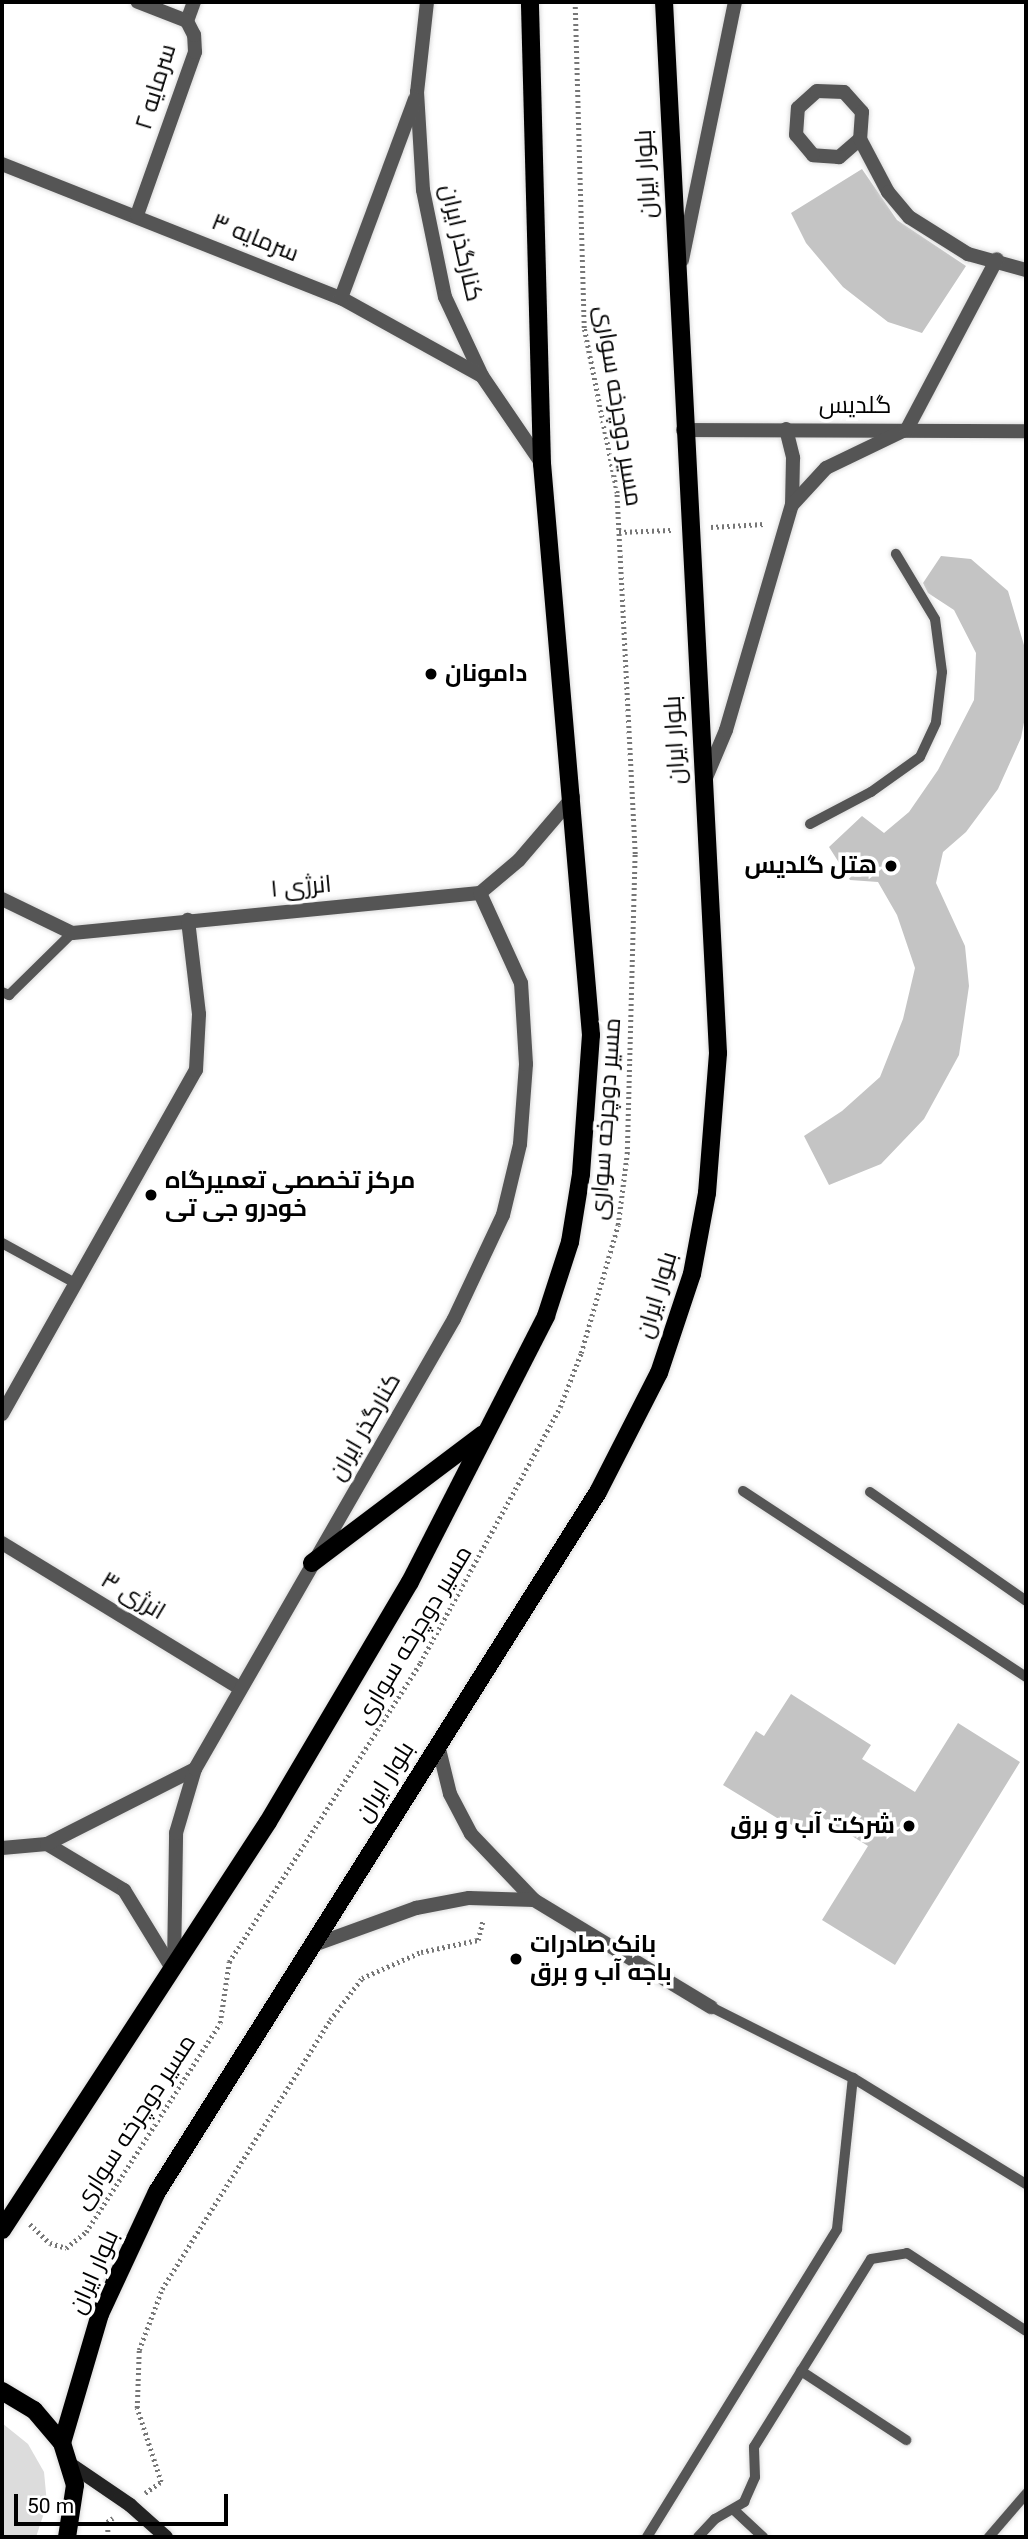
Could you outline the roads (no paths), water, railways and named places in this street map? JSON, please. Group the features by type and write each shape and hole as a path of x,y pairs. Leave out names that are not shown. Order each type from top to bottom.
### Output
{"main road":[{"path":"2,2230 174,1971 411,1582 546,1316 570,1242 582,1174 591,1035 573,797 542,464 530,2"},
{"name":"بلوار ایران","path":"62,2443 100,2314 157,2192 598,1492 659,1373 692,1275 707,1193 718,1053 683,430 664,2"},
{"path":"312,1563 488,1429"},
{"path":"2,2391 34,2410 62,2443 70,2463 75,2507 67,2537"}],"street":[{"name":"سرمایه ۲","path":"137,215 190,69 194,35 187,21 138,2"},
{"path":"187,21 194,2"},
{"name":"کنارگذر ایران","path":"427,2 418,92 423,190 445,297 482,376 542,464"},
{"path":"676,289 735,2"},
{"path":"860,139 839,157 813,155 796,135 797,108 817,91 844,92 862,112 860,139 888,192 909,217 968,254 997,259 1026,270"},
{"name":"کنارگذر ایران","path":"341,298 418,92"},
{"name":"سرمایه ۳","path":"2,164 137,215 341,298 482,376"},
{"path":"792,505 826,468 907,429 997,259"},
{"path":"702,786 726,730 792,505 793,458 786,429"},
{"name":"گلدیس","path":"683,430 1026,431"},
{"path":"480,893 519,860 573,797"},
{"name":"کنارگذر ایران","path":"174,1971 176,1833 195,1769 454,1319 503,1215 520,1144 526,1065 521,983 480,893"},
{"name":"انرژی ۱","path":"72,933 480,893"},
{"path":"2,898 72,933"},
{"path":"2,1414 196,1070 199,1014 188,920"},
{"name":"انرژی ۳","path":"2,1543 240,1688"},
{"path":"438,1745 450,1794 471,1834 534,1900 710,2007"},
{"path":"2,1848 47,1844 195,1769"},
{"path":"47,1844 124,1891 174,1971"},
{"path":"311,1946 416,1908 488,1898 534,1900"},
{"path":"70,2463 130,2505 166,2537"}],"lane":[{"path":"810,824 872,792 920,757 936,722 942,672 935,619 896,554"},
{"path":"2,992 9,995 72,933"},
{"path":"2,1243 75,1283"},
{"path":"743,1491 1026,1677"},
{"path":"870,1492 1026,1601"},
{"path":"710,2007 853,2078 1026,2184"},
{"path":"648,2537 837,2229 853,2078"},
{"path":"698,2537 715,2519 744,2502 755,2477 754,2447 871,2259 907,2253 1026,2331"},
{"path":"801,2371 906,2440"},
{"path":"989,2537 1026,2494"},
{"path":"734,2510 763,2537"}],"place":[{"name":"دامونان","path":"431,674"},
{"name":"هتل گلدیس","path":"891,866"},
{"name":"مرکز تخصصی تعمیرگاه خودرو جی تی","path":"151,1195"},
{"name":"شرکت آب و برق","path":"909,1826"},
{"name":"بانک صادرات باجه آب و برق","path":"516,1959"}]}
